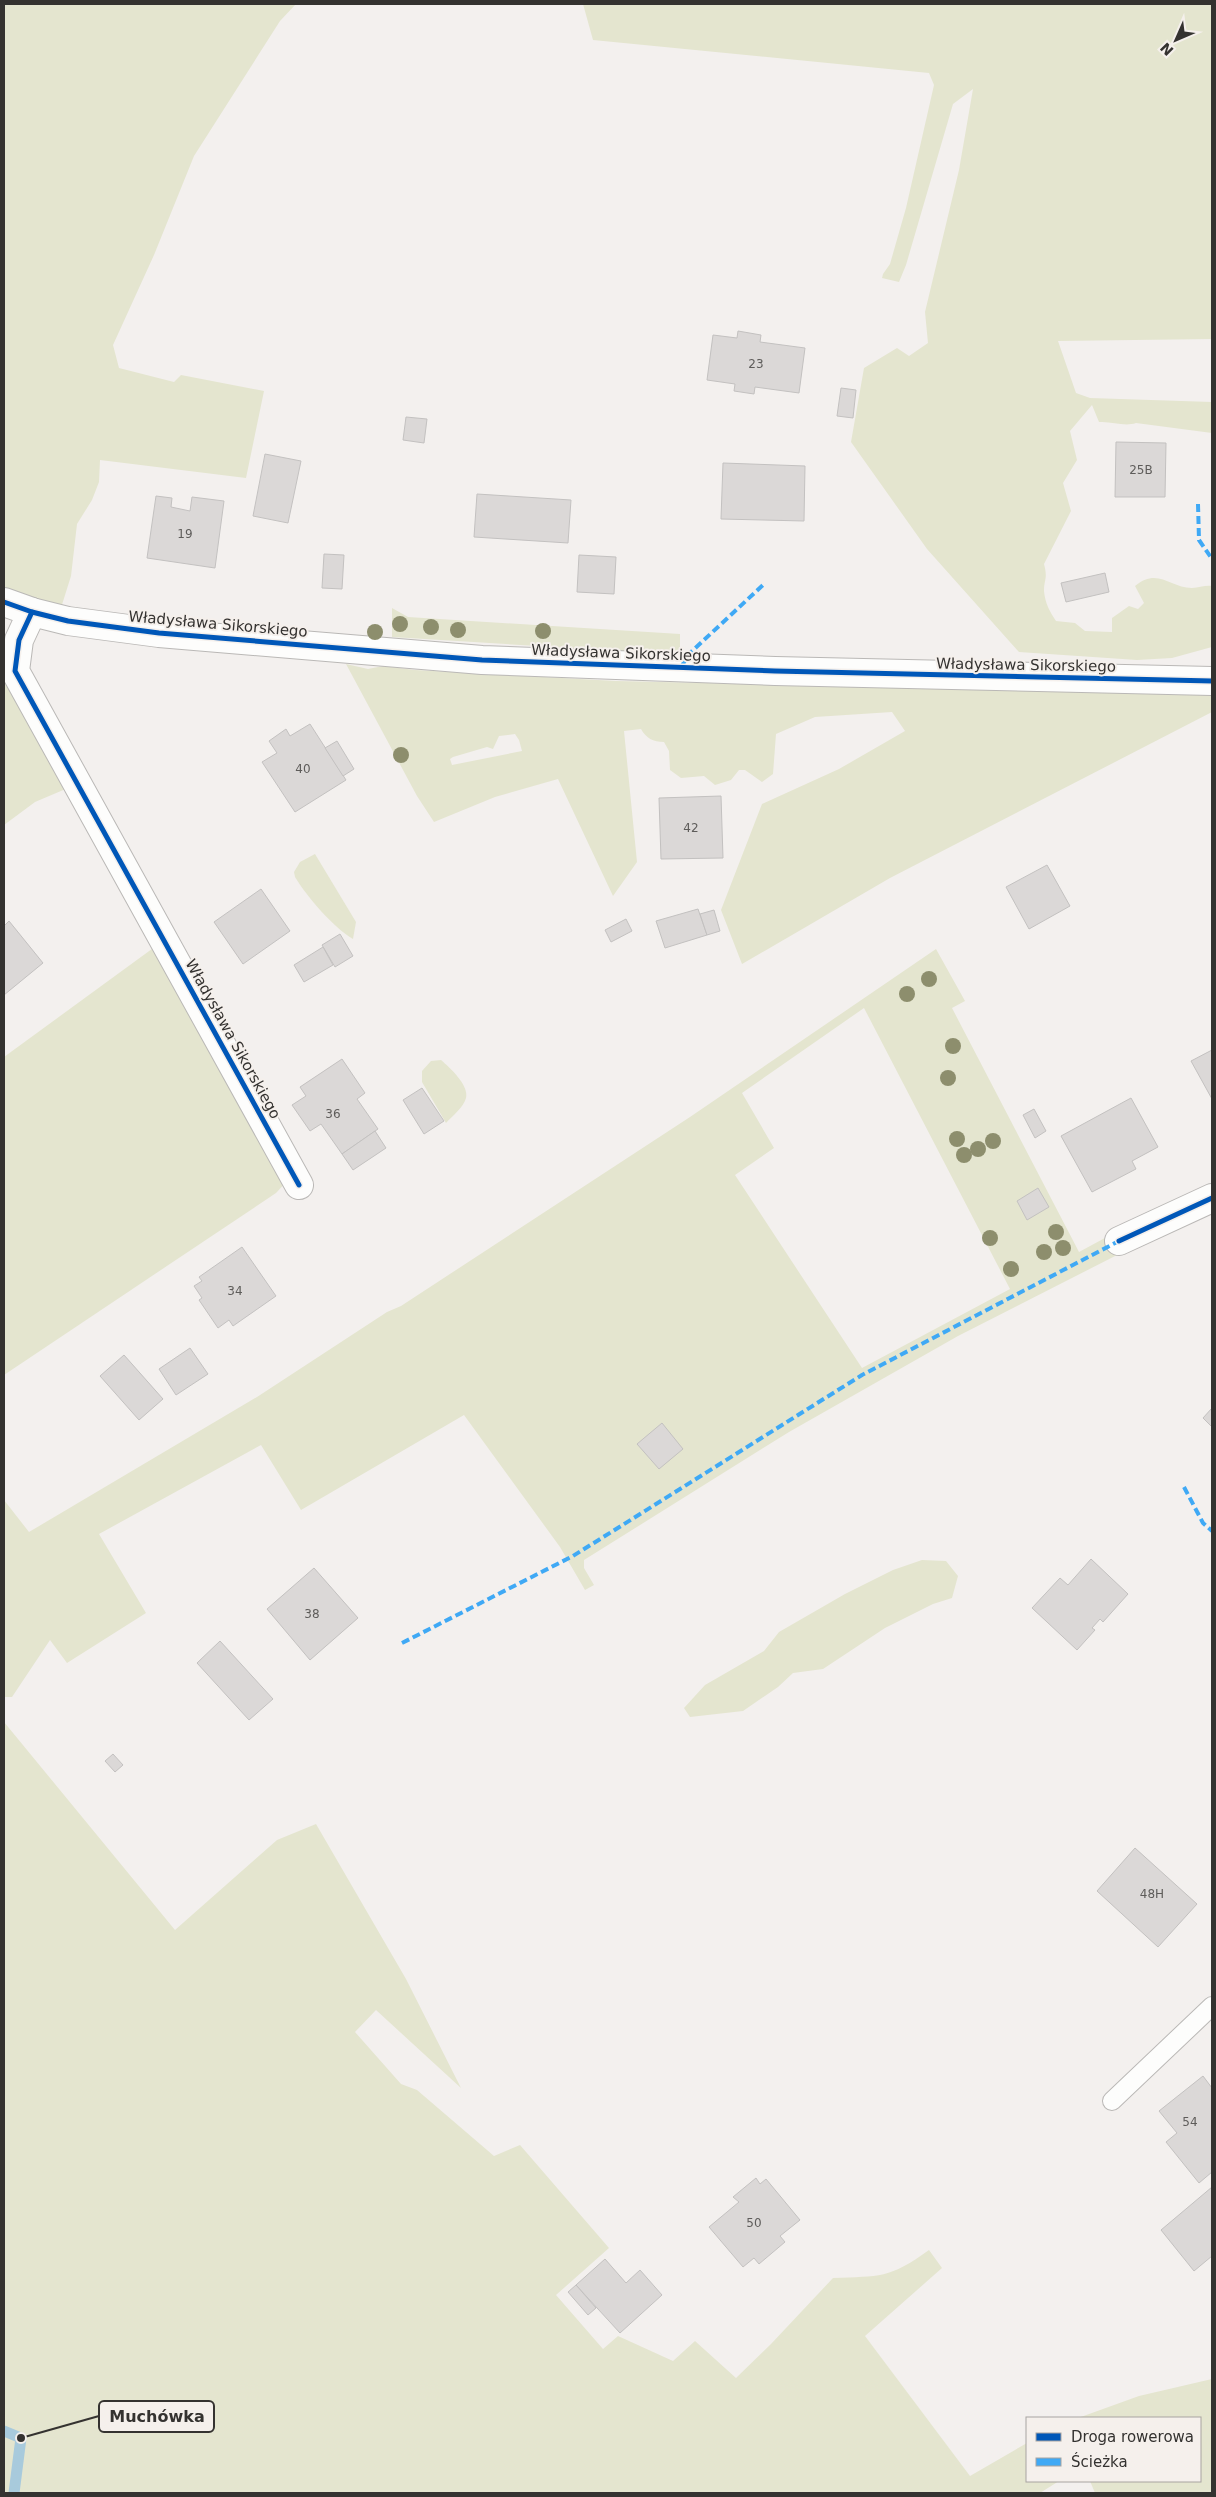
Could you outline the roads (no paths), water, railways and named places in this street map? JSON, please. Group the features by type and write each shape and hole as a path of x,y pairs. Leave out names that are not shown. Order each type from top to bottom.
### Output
{"street":[{"name":"Władysława Sikorskiego","path":"4,602 32,612 68,621 160,633 482,660 775,671 1212,681"},
{"name":"Władysława Sikorskiego","path":"32,612 19,640 15,671 299,1185"},
{"path":"1119,1241 1212,1198"}],"lane":[{"path":"1112,2101 1212,2006"}],"waterway":[{"path":"4,2431 21,2438 14,2493"}],"place":[{"name":"Muchówka","path":"21,2438"}]}
